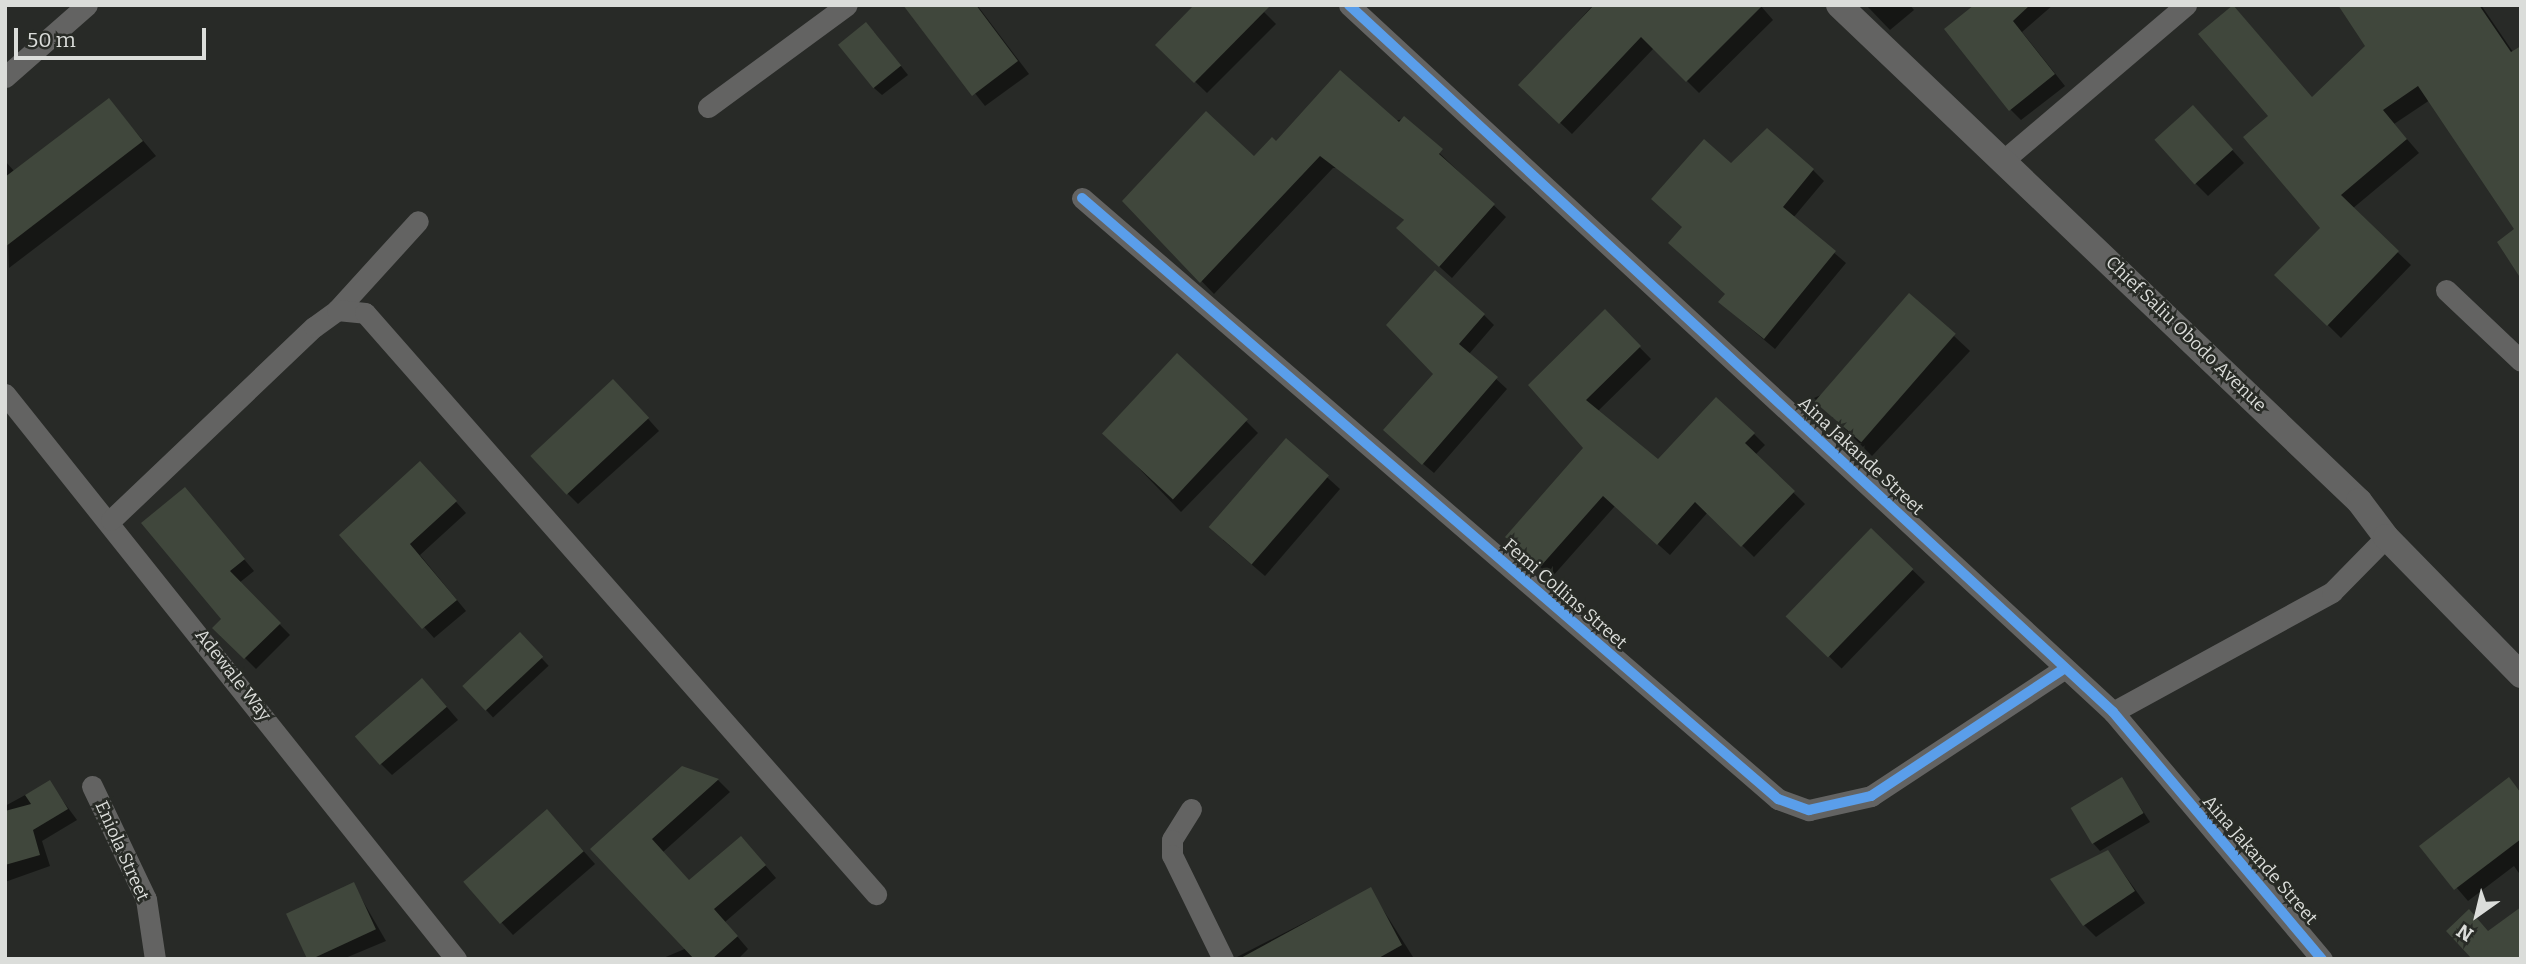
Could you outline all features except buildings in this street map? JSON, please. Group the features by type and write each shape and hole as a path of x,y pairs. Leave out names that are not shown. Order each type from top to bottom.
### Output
{"street":[{"path":"5,77 87,5"},
{"path":"708,107 847,5"},
{"name":"Aina Jakande Street","path":"1349,5 2113,712 2322,959"},
{"name":"Chief Saliu Obodo Avenue","path":"1839,5 2005,159 2359,501 2386,537 2521,675"},
{"path":"2005,159 2186,5"},
{"name":"Femi Collins Street","path":"1082,198 1778,799 1809,810 1871,796 2065,668"},
{"path":"111,520 337,310 418,221"},
{"path":"2446,290 2521,361"},
{"path":"337,310 365,313 876,894"},
{"name":"Adewale Way","path":"5,394 111,520 456,959"},
{"path":"2113,712 2332,592 2386,537"},
{"name":"Eniola Street","path":"92,786 146,899 155,959"},
{"path":"1191,809 1172,840 1172,855 1223,959"}],"cycle path":[{"path":"1349,5 2113,712 2322,959"},
{"path":"1082,198 1778,799 1809,810 1871,796 2065,668"}]}
